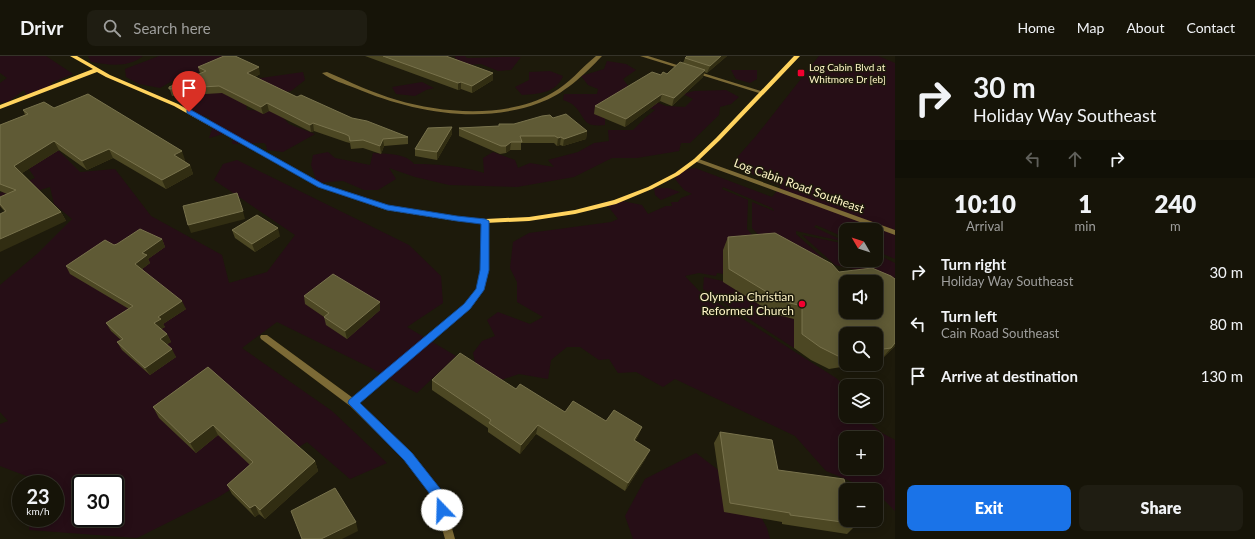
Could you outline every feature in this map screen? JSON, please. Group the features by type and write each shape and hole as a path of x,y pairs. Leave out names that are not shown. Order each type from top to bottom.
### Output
{"street":[{"path":"73,56 96,70 176,104 321,186 387,208 457,219 485,221 529,219 575,212 616,202 650,188 677,174 696,160 797,56"},
{"path":"325,73 404,104 426,109 476,113 499,111 524,106 552,96 569,85 599,56"},
{"path":"644,56 761,92"},
{"path":"0,107 96,70"},
{"name":"Log Cabin Road Southeast","path":"696,160 895,233"},
{"path":"353,403 467,307 480,290 485,270 485,221"},
{"path":"264,337 353,403 408,456 438,495 450,539"}],"shaded area":[{"path":"0,56 46,56 73,74 51,83 54,86 27,96 24,90 8,102 0,103 0,83 7,78 0,73"},
{"path":"88,56 143,56 137,60 118,65 91,62"},
{"path":"159,56 227,56 206,63 214,68 172,81 160,88 139,84 126,77 125,69"},
{"path":"453,56 465,56 467,58 521,57 511,70 498,71 481,64 451,66 456,57"},
{"path":"819,56 878,56 895,63 895,259 883,254 883,223 839,223 839,235 816,225 814,227 839,239 839,240 796,231 796,234 826,261 796,245 769,246 752,228 752,202 774,211 772,208 723,187 722,189 748,200 747,229 759,243 723,274 717,273 716,276 699,273 685,276 699,291 839,381 839,423 870,423 880,431 839,431 839,475 883,475 883,434 895,440 895,511 883,499 883,483 855,483 826,471 795,436 675,379 663,387 636,372 618,373 609,359 599,360 580,347 567,347 551,360 548,379 519,374 495,382 477,371 473,353 482,341 495,336 487,320 498,312 530,324 543,317 517,302 517,282 510,268 513,242 529,233 611,222 618,219 607,205 622,201 642,205 648,214 666,206 672,206 671,202 678,202 681,198 692,194 684,190 675,179 682,170 695,168 772,197 781,186 744,171 733,162 756,136"},
{"path":"607,61 626,64 636,70 623,79 631,90 666,106 685,107 693,99 683,94 694,91 726,90 739,97 731,104 720,107 719,115 690,143 681,143 679,151 637,158 612,158 574,177 517,187 449,185 415,177 389,168 396,179 378,190 364,190 343,181 317,183 311,165 313,155 328,152 335,158 370,165 373,153 401,156 410,160 414,164 449,166 484,173 483,158 493,152 515,160 518,168 530,163 554,167 548,160 578,152 594,143 609,141 608,130 633,130 655,110 642,105 632,97 609,96 619,106 605,118 605,125 591,125 585,120 577,108 569,102 563,100 564,94 597,94 598,89 588,85 581,76 604,69"},
{"path":"731,70 757,70 757,79 750,83 736,79"},
{"path":"550,71 563,76 556,86 546,92 522,95 515,87 529,80 529,72"},
{"path":"303,72 305,80 291,91 267,96 245,95 247,110 277,111 289,124 315,134 283,152 267,150 264,143 232,144 233,137 227,133 209,138 212,129 209,117 190,115 192,96 234,90 246,80"},
{"path":"422,82 434,88 426,90 415,96 396,94 392,87"},
{"path":"49,141 80,172 115,169 151,216 222,255 229,283 267,272 295,235 214,180 223,164 237,160 409,245 441,276 443,303 407,327 456,356 417,393 369,367 277,322 242,348 332,411 387,463 350,479 307,442 217,498 137,538 29,530 29,527 64,527 64,475 24,475 0,466 0,424 8,421 0,412 0,285 37,254 72,219 54,204 50,187 14,198 0,207 0,193 35,178 20,156"},
{"path":"654,188 668,188 680,192 661,200 655,195"},
{"path":"802,235 839,243 839,266 835,265"},
{"path":"883,257 895,263 895,281 880,275 844,267 883,267"},
{"path":"704,277 723,281 768,310 774,310 794,319 794,348 703,289"},
{"path":"696,453 747,492 767,528 770,539 633,539 625,516 645,479"}],"building":[{"path":"224,56 235,56 259,67 247,73 297,97 301,95 352,118 367,121 408,137 383,139 380,146 363,140 350,141 349,136 345,134 313,123 310,125 267,103 261,107 219,86 169,89 169,87 206,71 198,67"},
{"path":"383,56 446,56 493,73 472,86 461,82 458,83"},
{"path":"687,56 721,56 710,66 685,58"},
{"path":"680,62 705,70 674,98 662,94 626,119 595,106 652,72 661,75 663,72 667,74"},
{"path":"88,94 182,151 174,155 190,165 162,180 109,149 82,161 54,141 14,166 61,212 0,239 0,214 6,211 0,204 0,197 16,190 0,184 0,125 28,114 23,110 44,102 54,108"},
{"path":"566,114 587,131 564,139 555,136 520,136 522,142 511,142 506,146 501,146 459,128 499,126 499,124 514,124 542,116 550,115 553,118"},
{"path":"452,127 437,152 415,149 428,128"},
{"path":"237,193 243,211 188,225 183,206"},
{"path":"257,215 278,228 252,244 232,230"},
{"path":"140,229 162,239 142,253 147,255 135,264 182,301 158,317 161,319 154,323 167,334 160,339 172,349 145,368 117,342 123,339 106,323 133,306 66,266 105,240 114,245"},
{"name":"Olympia Christian Reformed Church","path":"775,233 832,264 839,272 872,268 891,276 895,279 895,343 891,348 883,349 883,327 839,327 838,356 820,347 802,334 802,306 786,302 781,296 775,297 729,269 728,237"},
{"path":"333,274 380,302 345,331 324,317 329,313 304,296"},
{"path":"460,353 516,389 520,384 565,412 573,401 606,421 614,410 642,427 634,440 650,450 628,483 538,425 521,445 489,423 491,420 432,380"},
{"path":"208,367 315,461 260,510 255,505 250,508 227,485 253,462 213,425 190,443 153,407"},
{"path":"720,432 772,440 778,470 844,479 845,483 839,483 839,522 790,515 790,513 730,503"},
{"path":"335,488 356,522 321,539 302,539 291,511"}],"place":[{"name":"Log Cabin Blvd at Whitmore Dr [eb]","path":"801,73"},
{"name":"Olympia Christian Reformed Church","path":"802,304"}],"route":[{"path":"189,112 321,186 387,208 457,219 485,221 485,270 480,290 467,307 353,403 408,456 438,495 442,510"}]}
